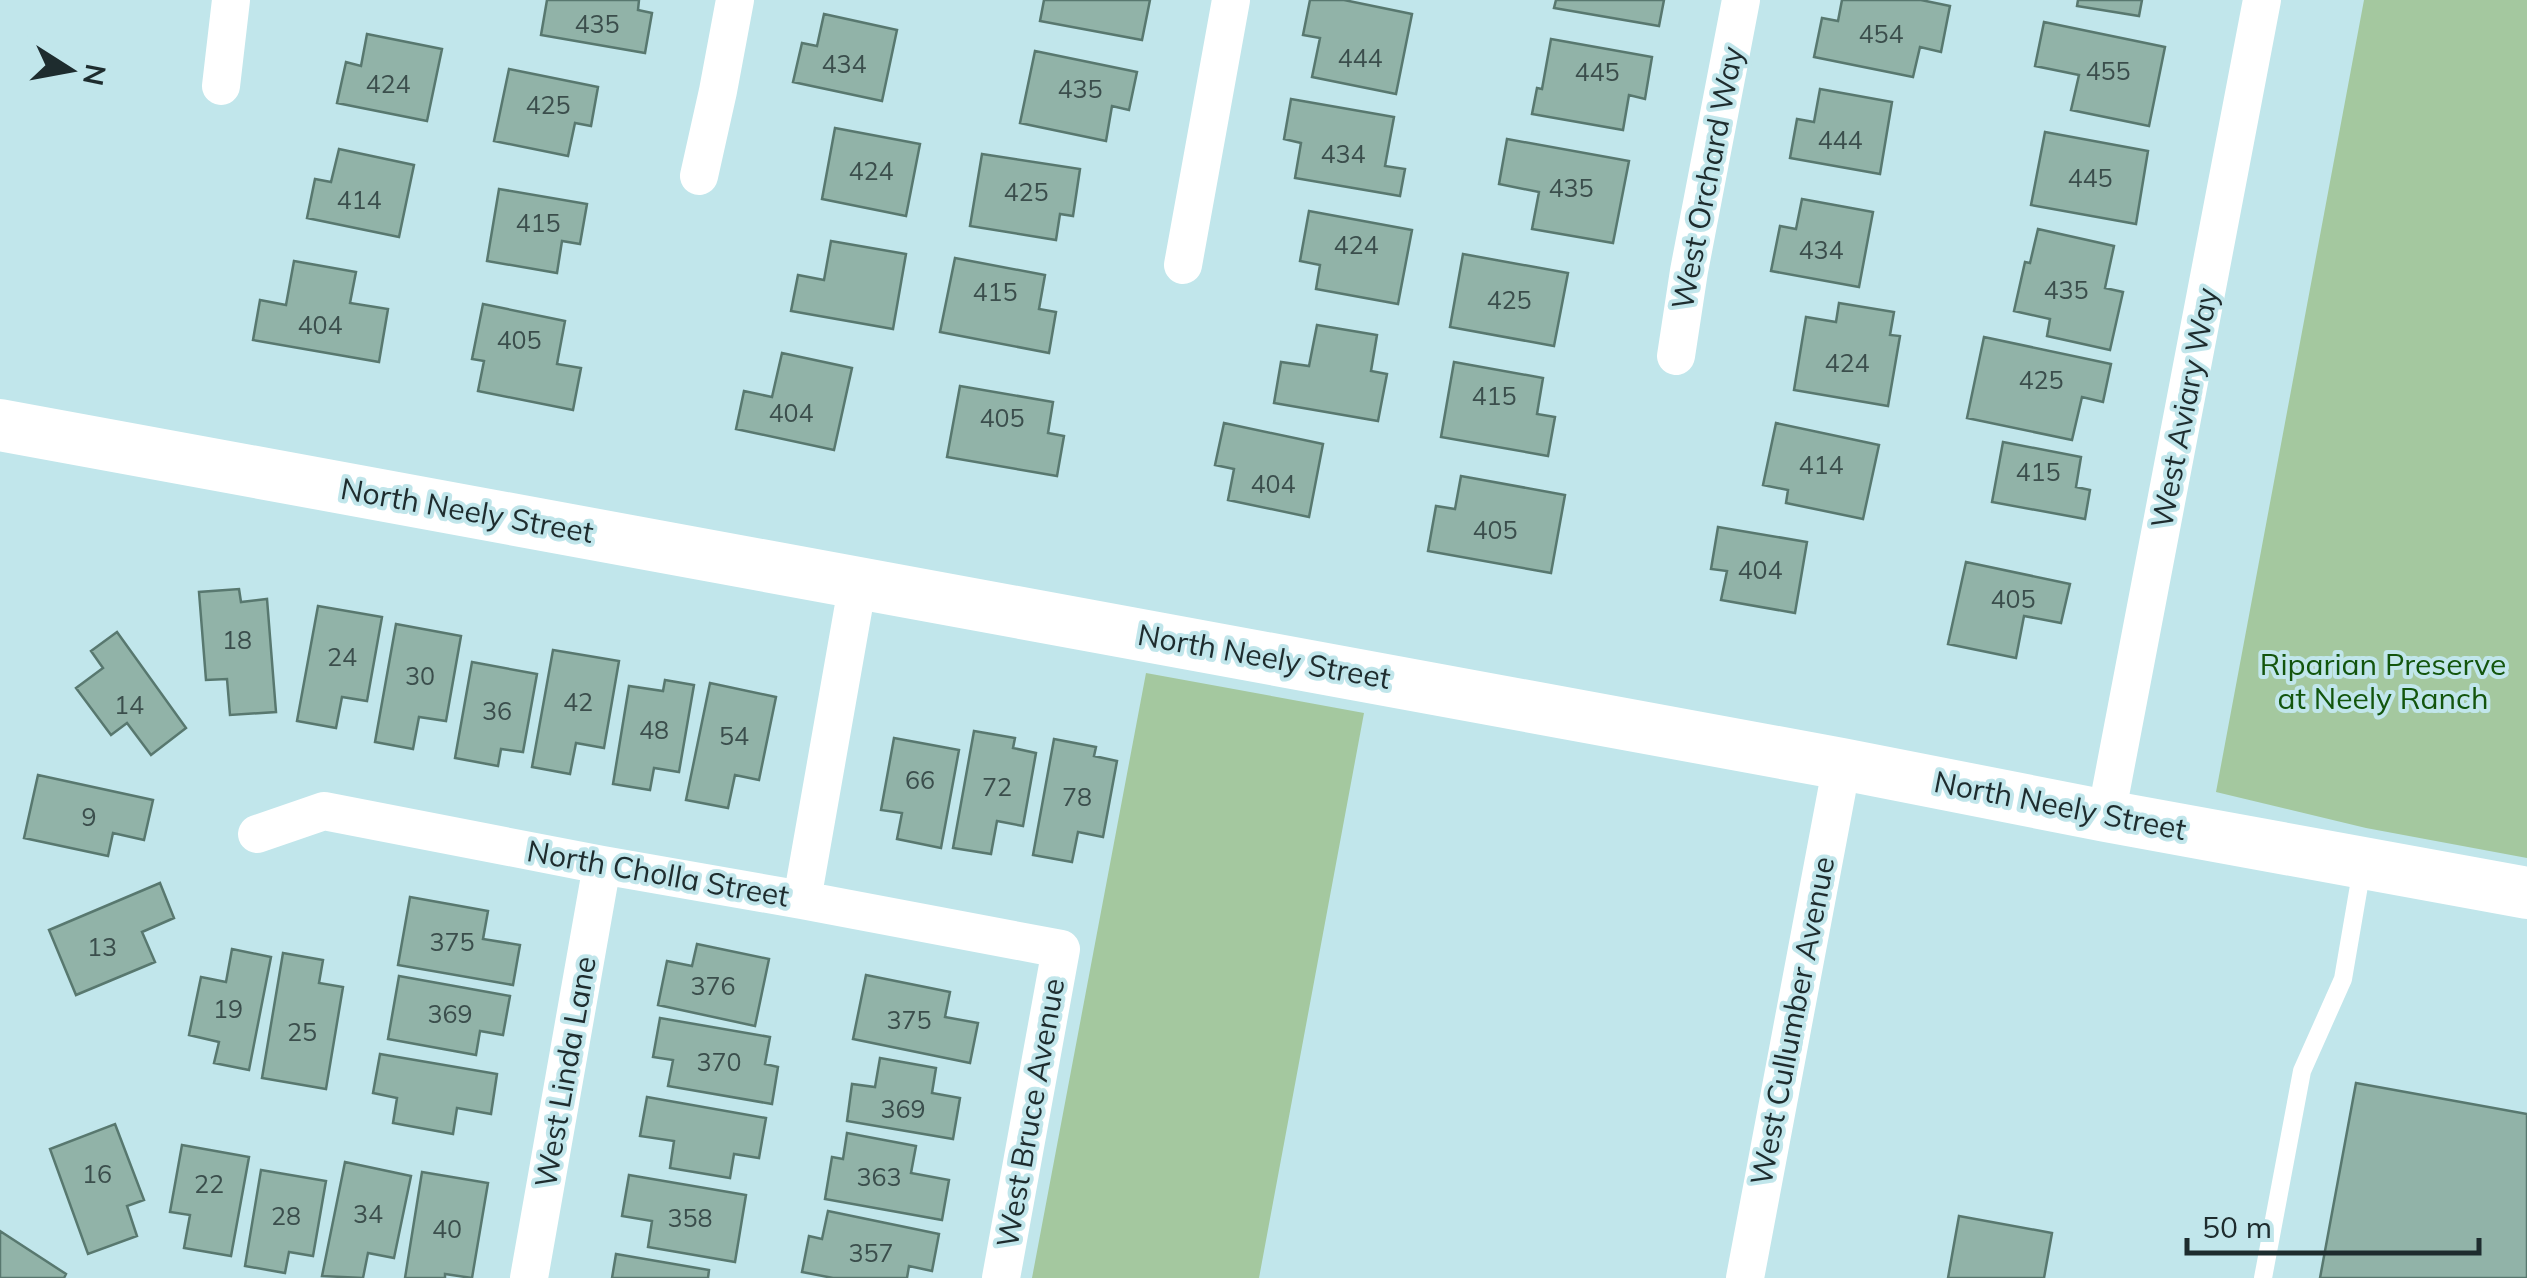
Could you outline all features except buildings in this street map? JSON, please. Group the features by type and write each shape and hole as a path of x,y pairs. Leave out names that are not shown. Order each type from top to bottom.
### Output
{"street":[{"path":"222,86 232,0"},
{"path":"698,176 735,0"},
{"path":"1183,265 1230,0"},
{"name":"West Orchard Way","path":"1676,356 1741,0"},
{"name":"West Aviary Way","path":"2106,816 2262,0"},
{"name":"North Neely Street","path":"0,425 2527,893"},
{"path":"802,900 858,582"},
{"name":"West Cullumber Avenue","path":"1745,1278 1842,764"},
{"name":"North Cholla Street","path":"257,834 324,811 1061,949"},
{"name":"West Linda Lane","path":"529,1278 602,865"},
{"name":"West Bruce Avenue","path":"1001,1278 1061,949"}],"lane":[{"path":"2263,1278 2302,1071 2343,979 2363,863"}],"green space":[{"name":"Riparian Preserve at Neely Ranch","path":"2364,0 2527,0 2527,858 2366,828 2216,792"},
{"path":"1146,673 1364,713 1259,1278 1032,1278"}]}
